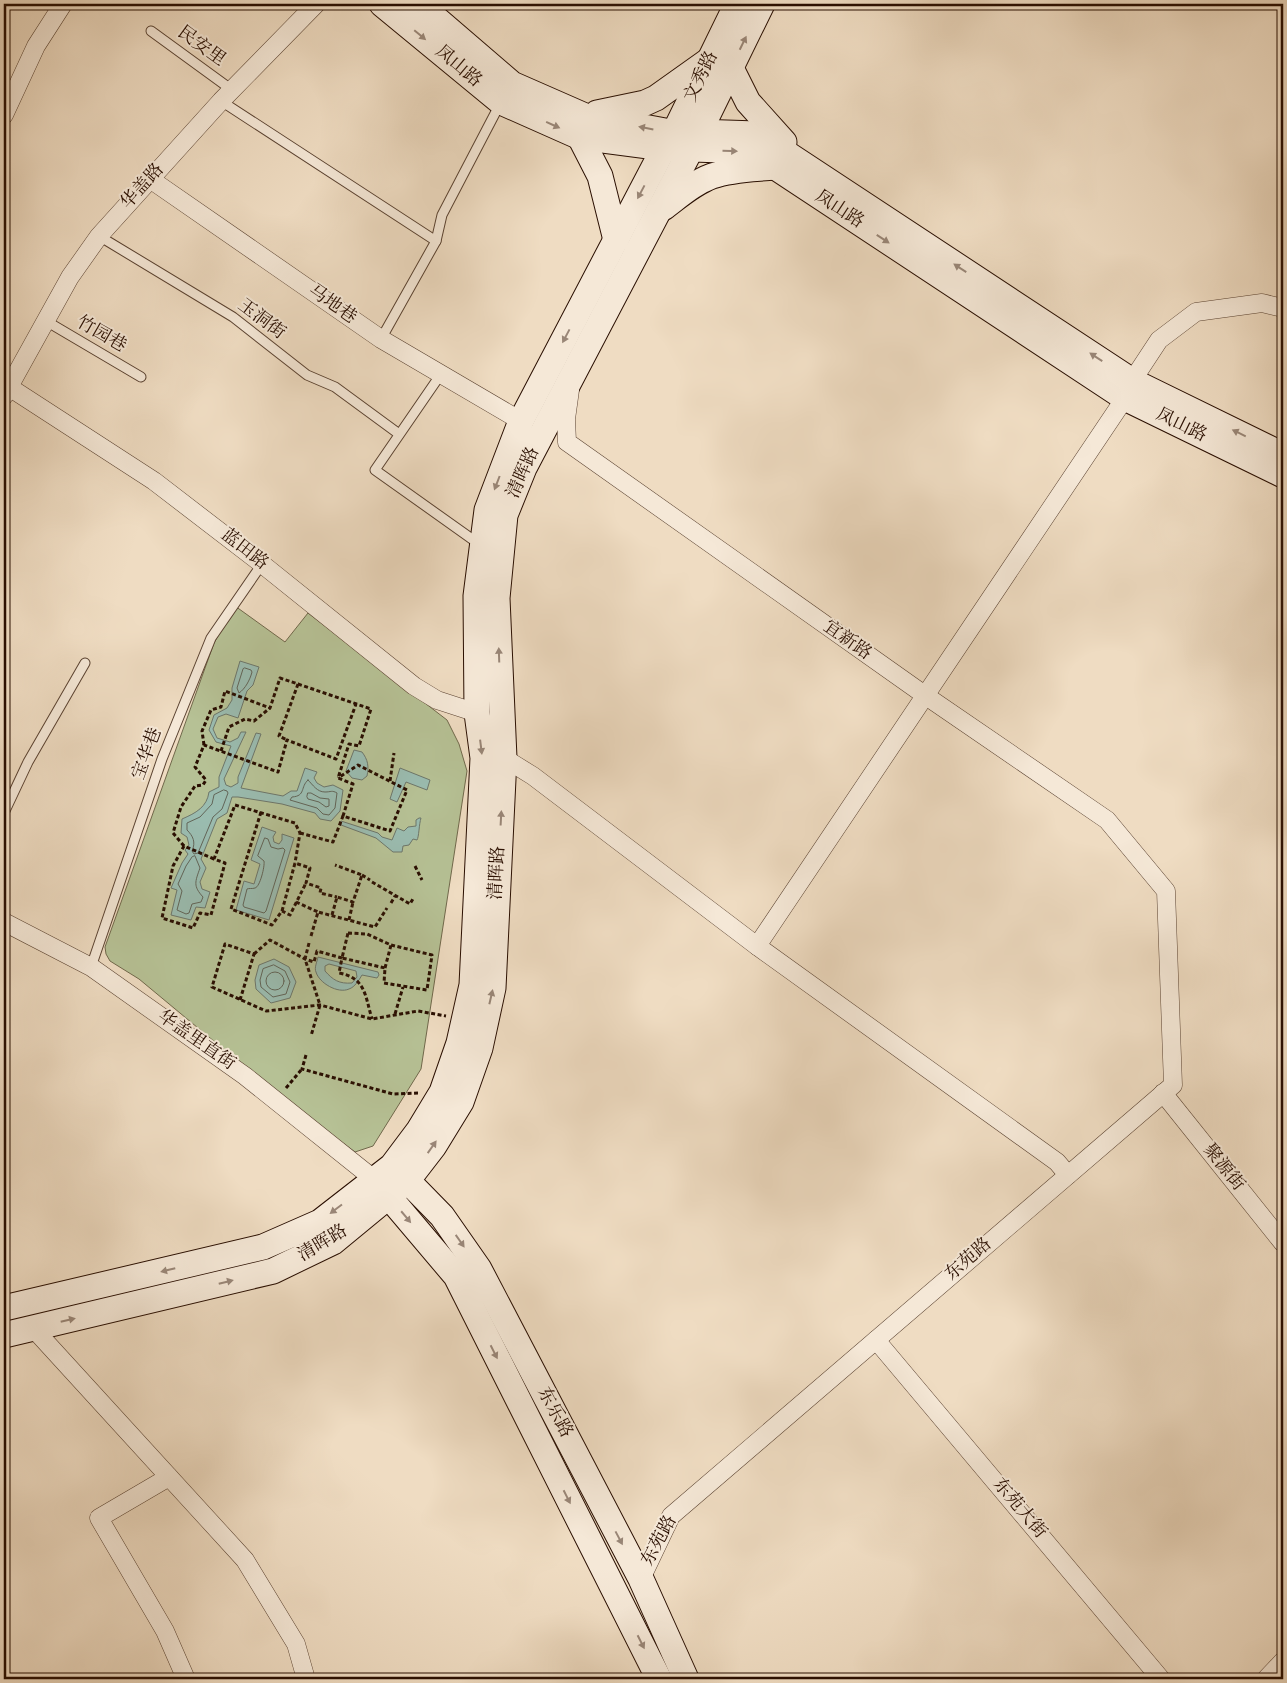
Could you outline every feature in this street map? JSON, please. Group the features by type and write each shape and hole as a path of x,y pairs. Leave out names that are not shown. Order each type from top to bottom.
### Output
{"street":[{"path":"4,115 36,46 62,4"},
{"name":"华盖路","path":"6,392 70,277 99,236 226,95 316,4"},
{"name":"凤山路","path":"382,4 501,102 583,127 751,151 1128,390 1283,475"},
{"name":"凤山路","path":"419,4 512,84 583,127"},
{"name":"文秀路","path":"720,64 737,4"},
{"name":"文秀路","path":"682,140 720,64 762,4"},
{"path":"616,240 600,176 583,127 645,104 720,64 748,102 808,168"},
{"name":"凤山路","path":"682,140 756,134 1128,390 1283,455"},
{"name":"清晖路","path":"4,1334 273,1271 333,1242 391,1181 434,1146 461,1102 480,1048 493,988 504,758 497,598 505,516 524,468 659,212 682,140"},
{"name":"清晖路","path":"4,1308 263,1247 320,1222 391,1181 442,1092 459,1043 472,985 483,758 477,713 476,596 487,510 521,421 616,240 682,140"},
{"path":"659,212 684,192 712,176 733,171 774,167"},
{"name":"马地巷","path":"150,179 381,339 521,421"},
{"path":"757,946 926,696 1159,340 1196,312 1262,303 1283,308"},
{"path":"524,468 542,447 555,441 567,442 566,419 571,378"},
{"name":"蓝田路","path":"6,392 154,482 262,564 414,686 437,700 477,713"},
{"name":"宜新路","path":"567,442 926,696 1108,820 1166,891"},
{"path":"504,758 533,776 757,946 1057,1162 1068,1175"},
{"name":"东苑路","path":"640,1579 671,1516 1173,1085 1166,891"},
{"name":"华盖里直街","path":"4,922 91,967 276,1101 391,1181"},
{"name":"聚源街","path":"1163,1093 1283,1243"},
{"name":"东乐路","path":"391,1181 442,1216 479,1269 640,1579 686,1679"},
{"name":"东乐路","path":"391,1181 456,1276 659,1679"},
{"path":"33,1328 245,1560 296,1644 306,1679"},
{"name":"东苑大街","path":"876,1340 1161,1679"},
{"path":"169,1476 99,1518 165,1630 186,1679"},
{"path":"1266,1679 1283,1661"}],"lane":[{"name":"民安里","path":"151,31 226,95 436,242"},
{"path":"381,339 436,242 442,215 501,102"},
{"name":"玉洞街","path":"99,236 233,317 307,375 335,387 399,434"},
{"name":"竹园巷","path":"46,321 141,376"},
{"path":"440,374 375,470 482,546"},
{"name":"宝华巷","path":"91,967 162,760 211,638 262,564"},
{"path":"4,813 28,762 86,663"}],"path":[{"path":"221,751 229,727 245,719 254,721 270,708 280,678 371,709 359,746 349,744 338,778"},
{"path":"298,684 279,736 336,759 356,704"},
{"path":"186,846 173,866 162,918 193,928 200,912 211,915 225,863 186,846 173,833 181,807 195,786 203,786 206,780 196,767 204,745 202,732 211,710 221,707 226,691 270,708"},
{"path":"204,745 278,772 287,740"},
{"path":"390,781 394,753"},
{"path":"338,778 358,765 407,790 390,831 343,816"},
{"path":"300,833 333,842 353,784 338,778"},
{"path":"214,859 235,805 261,812 295,822 300,833 295,863 282,911 272,925 231,910 261,812"},
{"path":"282,911 290,915 306,883 310,868 295,863"},
{"path":"336,866 362,875 410,904 414,897"},
{"path":"415,866 422,880"},
{"path":"349,920 362,875"},
{"path":"306,883 321,888 320,893 353,902"},
{"path":"390,903 395,896"},
{"path":"332,916 337,897"},
{"path":"296,902 318,912 375,927 387,908"},
{"path":"311,936 318,912"},
{"path":"372,1019 362,985 350,975 339,973 348,932 367,934 391,945 432,955 427,990 384,983 385,968 391,945"},
{"path":"240,1000 254,954 270,940 305,960 314,962 317,951 385,968"},
{"path":"254,954 225,944 212,987 266,1012 320,1005 372,1019 418,1011 430,1013"},
{"path":"309,944 305,960 320,1005 311,1036"},
{"path":"395,1014 403,987"},
{"path":"276,1101 302,1069 306,1055"},
{"path":"302,1069 393,1094 442,1092"}],"green space":[{"path":"235,606 285,642 308,613 447,720 459,744 467,771 421,1069 373,1146 355,1152 286,1101 139,979 110,961 106,954 105,947 214,643"}],"water":[{"path":"240,661 259,667 253,685 247,691 238,718 226,714 218,717 213,729 217,738 230,742 238,738 241,732 246,732 224,779 226,785 231,787 238,783 238,777 256,733 261,734 241,788 283,796 291,791 297,791 305,768 317,772 314,778 317,783 324,787 333,785 343,790 340,811 331,821 320,819 315,813 282,804 232,797 227,813 217,819 201,859 206,868 200,882 202,889 210,892 205,908 196,907 191,920 171,915 177,890 171,888 188,854 185,850 189,845 187,837 181,833 182,819 200,809 206,802 209,792 219,787 219,777 231,746 216,742 209,730 214,715 227,708 232,700 232,688"},
{"path":"354,750 362,752 366,758 367,776 362,780 352,778 346,771"},
{"path":"400,768 430,780 427,790 406,782 397,802 390,799"},
{"path":"421,818 417,840 413,839 409,845 403,846 402,852 393,852 376,838 341,825 341,821 378,833 382,837 392,840 397,828 404,831 408,827 416,826 416,820"},
{"path":"262,827 276,832 273,837 274,842 279,844 282,840 282,834 294,838 269,920 236,910 244,881 254,884 260,864 251,860"},
{"path":"318,957 378,972 379,975 377,978 362,975 351,988 345,990 335,989 325,984 318,976 315,969","holes":["329,964 356,971 357,977 352,983 343,983 331,977 325,971 325,966"]},
{"path":"274,959 289,967 296,982 290,998 271,1003 256,989 255,980 259,965"}]}
